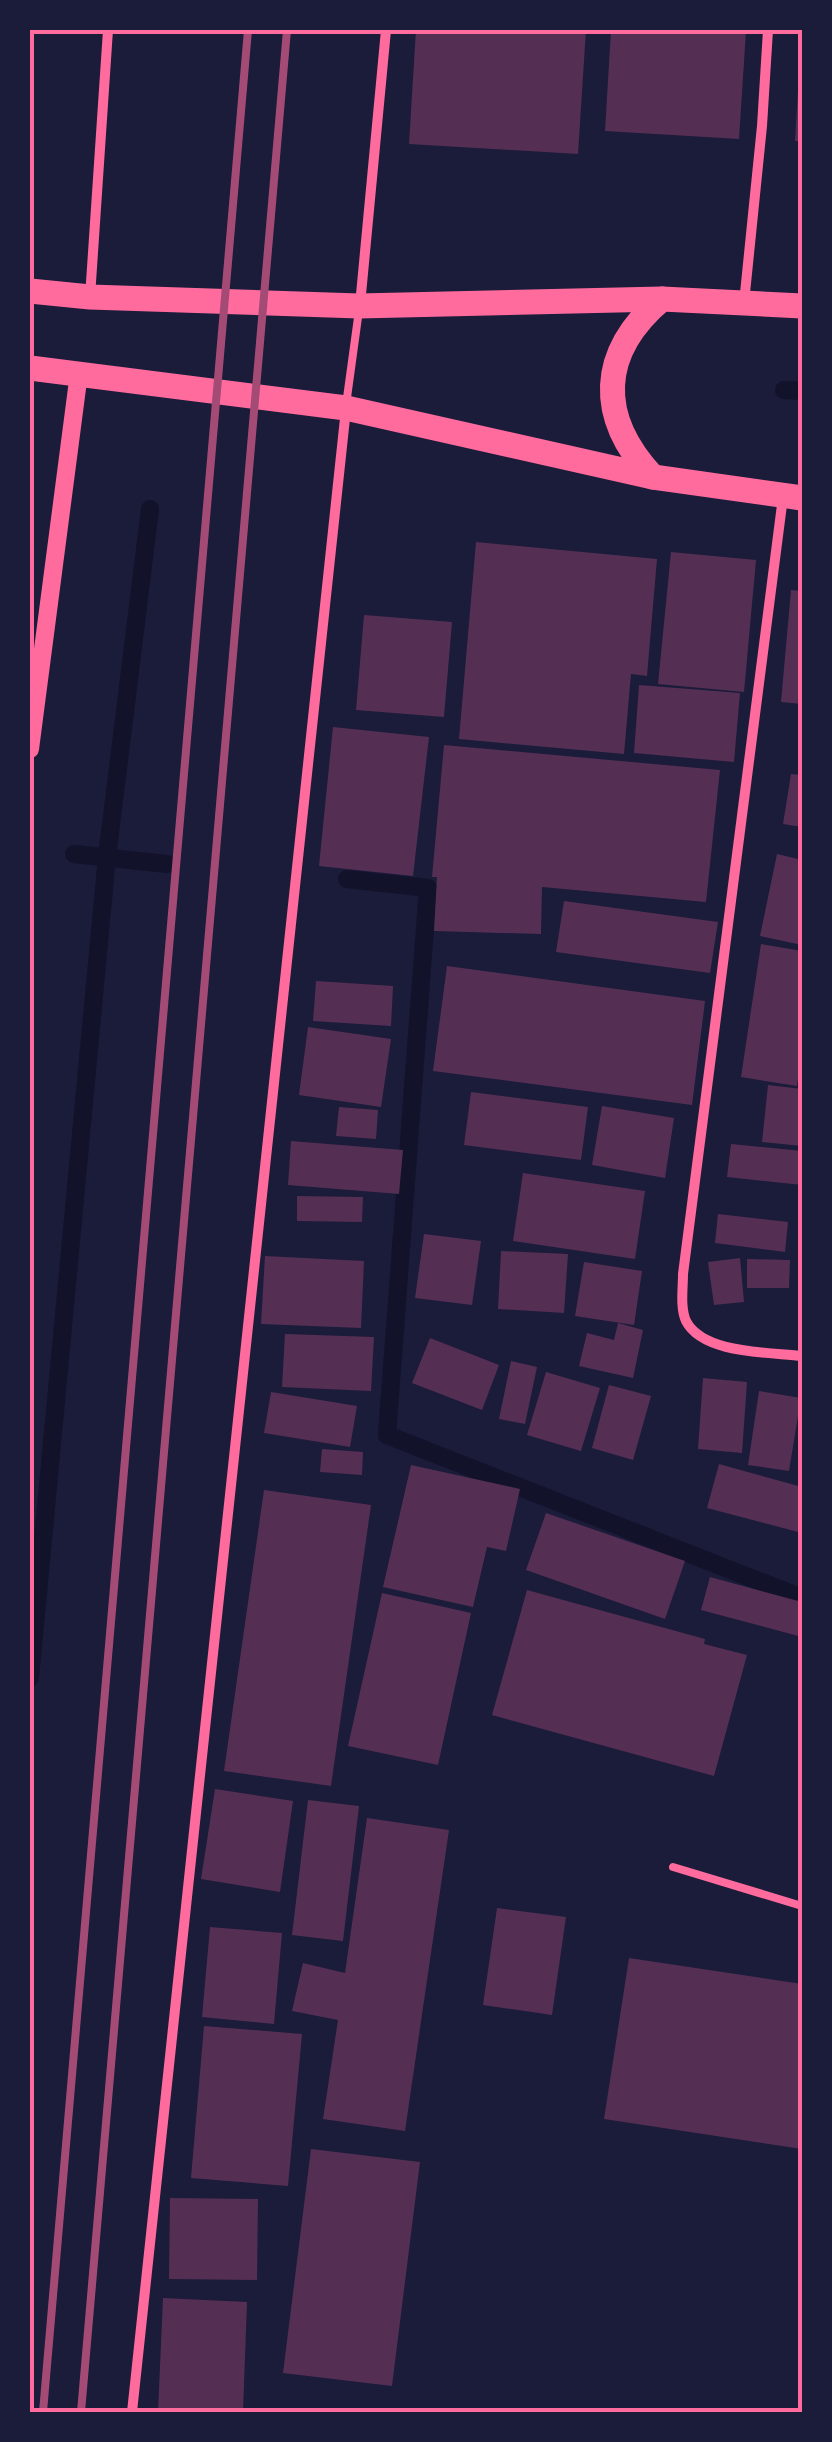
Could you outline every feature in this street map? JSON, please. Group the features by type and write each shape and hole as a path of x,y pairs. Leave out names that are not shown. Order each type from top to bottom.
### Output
{"main road":[{"path":"30,291 90,297 360,306 662,299 802,306"},
{"path":"653,477 620,432 613,405 613,378 628,334 643,314 662,299"},
{"path":"30,368 346,408 653,477 792,497"}],"street":[{"path":"90,297 108,30"},
{"path":"360,306 386,30"},
{"path":"744,303 768,30"},
{"path":"30,749 79,372"},
{"path":"132,2412 346,408"},
{"path":"792,497 776,543 683,1274 684,1317 697,1337 729,1348 802,1356"}],"lane":[{"path":"346,408 360,306"},
{"path":"673,1867 802,1906"}],"building":[{"path":"416,30 586,30 578,154 409,144"},
{"path":"611,30 746,31 739,139 605,131"},
{"path":"799,74 802,141 795,141"},
{"path":"476,542 657,559 647,676 631,674 624,754 459,739"},
{"path":"671,552 756,560 744,692 658,684"},
{"path":"791,590 802,591 802,704 781,702"},
{"path":"364,615 452,622 444,717 356,710"},
{"path":"639,685 740,693 734,762 634,753"},
{"path":"333,727 429,737 413,876 319,866"},
{"path":"444,745 720,770 706,902 542,887 541,934 434,931 437,877 432,877"},
{"path":"791,774 802,775 802,827 783,824"},
{"path":"777,854 802,860 802,945 760,936"},
{"path":"564,901 718,922 710,973 556,952"},
{"path":"761,944 802,951 802,1050 797,1086 741,1077"},
{"path":"447,966 705,1001 692,1105 433,1071"},
{"path":"316,981 393,986 391,1026 313,1021"},
{"path":"308,1027 391,1039 381,1107 299,1095"},
{"path":"768,1085 802,1089 802,1146 762,1142"},
{"path":"471,1092 588,1107 581,1160 464,1145"},
{"path":"602,1106 674,1118 665,1178 592,1165"},
{"path":"339,1107 378,1110 376,1139 336,1136"},
{"path":"291,1141 403,1150 399,1194 288,1185"},
{"path":"731,1144 802,1151 802,1185 727,1177"},
{"path":"523,1173 645,1191 635,1259 513,1241"},
{"path":"297,1196 363,1197 362,1222 297,1221"},
{"path":"718,1214 788,1222 785,1252 715,1243"},
{"path":"424,1234 481,1241 472,1305 415,1298"},
{"path":"501,1251 568,1254 564,1313 498,1309"},
{"path":"265,1256 364,1261 361,1328 261,1324"},
{"path":"740,1258 744,1302 714,1305 708,1262"},
{"path":"747,1259 790,1260 789,1288 747,1288"},
{"path":"584,1262 642,1271 634,1325 575,1316"},
{"path":"618,1323 643,1330 633,1378 579,1366 587,1333 614,1340"},
{"path":"285,1334 374,1337 371,1391 282,1387"},
{"path":"430,1338 499,1365 482,1410 412,1383"},
{"path":"511,1361 537,1367 525,1424 499,1419"},
{"path":"546,1372 600,1388 581,1451 527,1435"},
{"path":"703,1378 747,1382 742,1453 698,1449"},
{"path":"609,1385 651,1396 633,1460 592,1448"},
{"path":"759,1391 801,1398 789,1471 748,1465"},
{"path":"271,1392 357,1406 350,1447 264,1433"},
{"path":"322,1449 363,1452 362,1475 320,1472"},
{"path":"719,1464 802,1487 802,1533 707,1508"},
{"path":"411,1465 520,1489 506,1551 487,1547 473,1607 383,1587"},
{"path":"264,1490 371,1505 331,1786 224,1771"},
{"path":"546,1513 685,1561 665,1619 526,1570"},
{"path":"710,1577 802,1602 802,1637 701,1610"},
{"path":"527,1590 705,1639 704,1644 747,1655 714,1776 492,1715"},
{"path":"382,1593 471,1613 438,1765 348,1746"},
{"path":"215,1789 293,1801 280,1892 201,1879"},
{"path":"308,1800 359,1806 343,1941 292,1935"},
{"path":"367,1818 449,1830 405,2131 323,2119 338,2020 292,2011 303,1963 345,1973"},
{"path":"497,1908 566,1917 552,2015 483,2005"},
{"path":"210,1927 282,1933 274,2024 202,2017"},
{"path":"629,1958 802,1984 802,2149 604,2119"},
{"path":"204,2026 302,2034 288,2186 191,2178"},
{"path":"311,2149 420,2162 392,2386 283,2373"},
{"path":"170,2198 258,2199 257,2280 169,2279"},
{"path":"163,2298 247,2302 243,2412 158,2412"}],"waterway":[{"path":"784,390 802,391"},
{"path":"30,1678 107,857 150,509"},
{"path":"74,854 167,864"},
{"path":"347,879 428,888 387,1435 802,1598"}],"railway":[{"path":"43,2412 248,30"},
{"path":"81,2412 287,30"}]}
